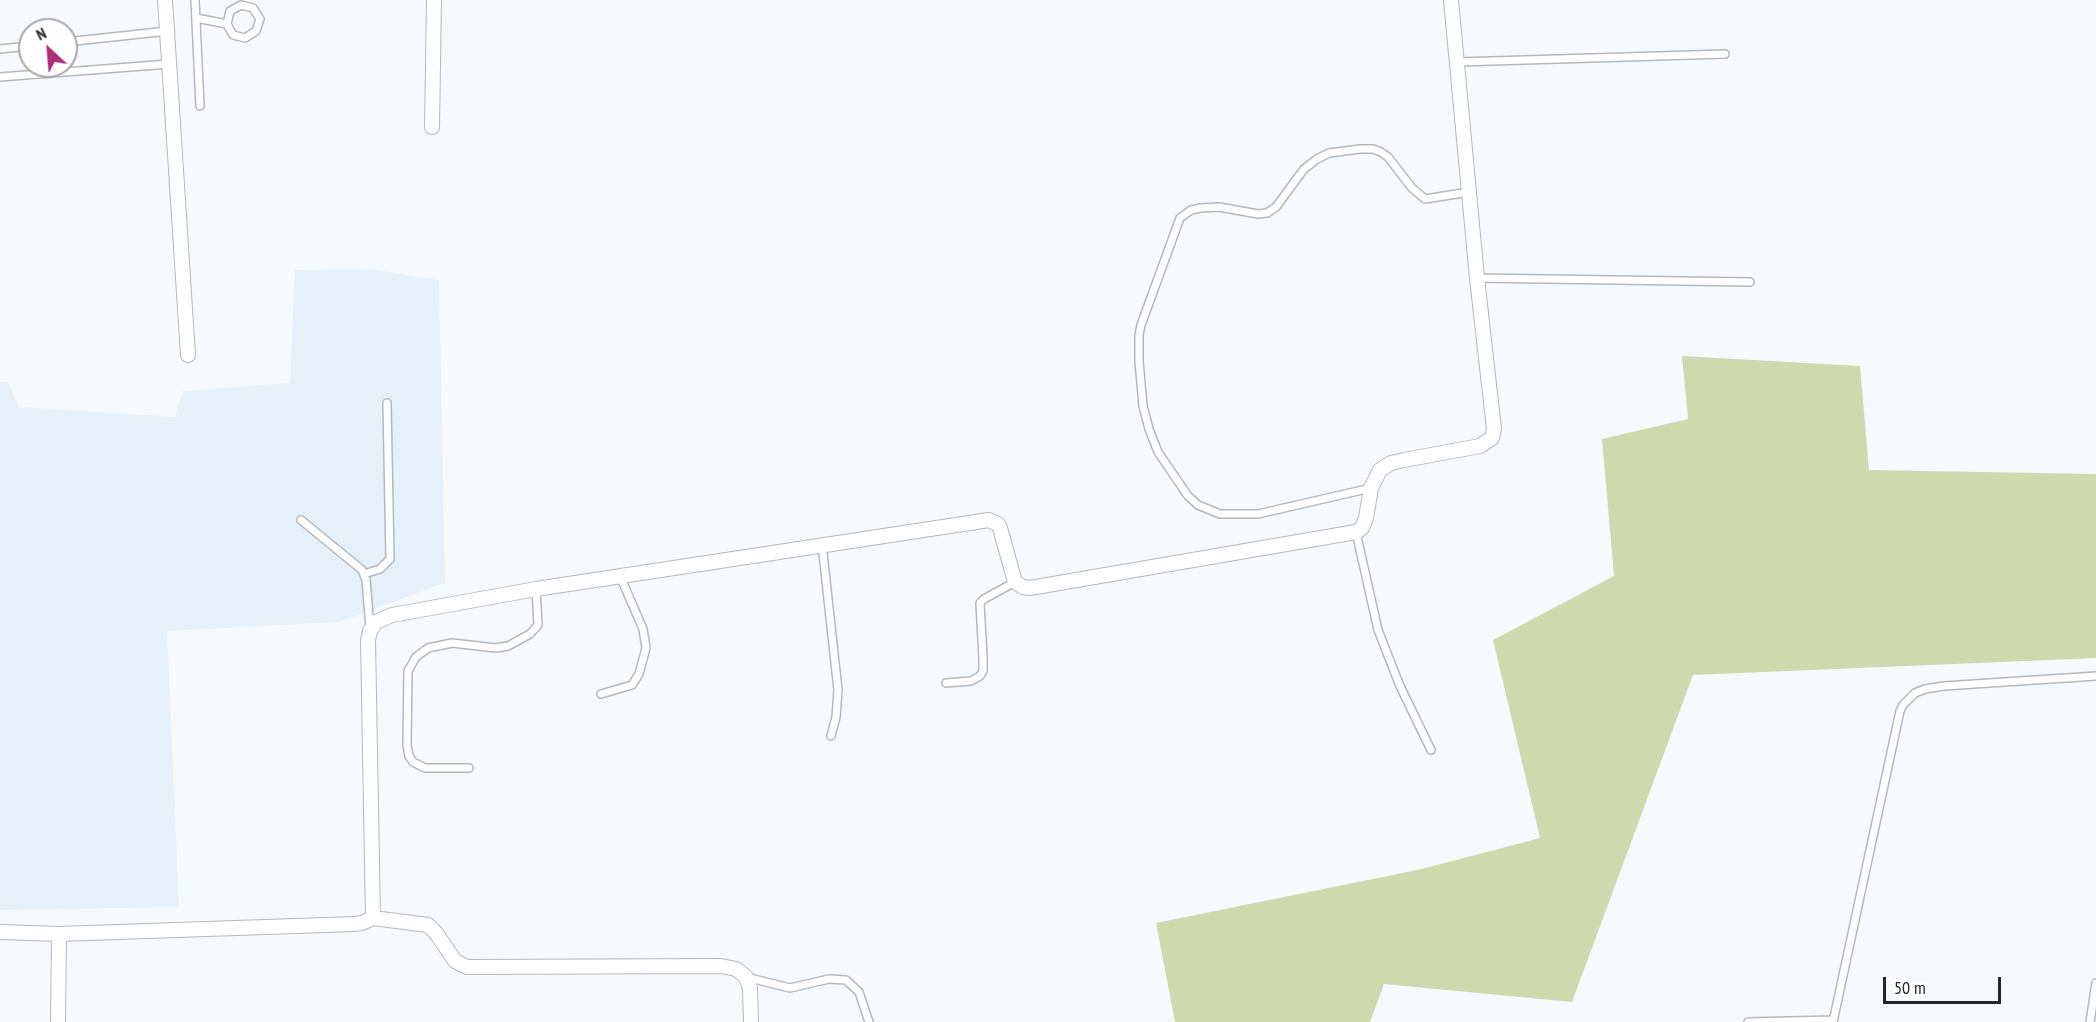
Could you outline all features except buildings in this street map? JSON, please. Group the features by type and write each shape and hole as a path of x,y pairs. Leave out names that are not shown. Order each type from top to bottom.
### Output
{"street":[{"path":"165,0 188,355"},
{"path":"432,127 434,0"},
{"path":"373,918 368,640 370,631 376,622 392,615 537,589 989,520 998,524 1000,528 1015,582 1030,588 1356,532 1365,524 1371,488 1380,470 1391,463 1480,446 1492,438 1494,429 1477,278 1451,0"},
{"path":"0,932 60,934 354,924 373,918 428,925 455,961 467,967 722,966 736,969 746,977 750,988 751,1022"},
{"path":"58,1022 60,934"}],"lane":[{"path":"195,0 200,106"},
{"path":"196,18 227,24 233,34 245,38 256,31 260,19 253,8 241,5 230,11 227,24"},
{"path":"78,41 168,31"},
{"path":"0,49 18,47"},
{"path":"1458,62 1725,54"},
{"path":"0,77 169,64"},
{"path":"1371,488 1258,514 1220,514 1198,506 1188,496 1164,461 1149,429 1143,406 1139,335 1142,325 1180,218 1191,210 1201,208 1219,207 1258,214 1267,213 1276,207 1304,170 1329,153 1360,149 1373,149 1381,152 1388,157 1412,188 1425,199 1469,192"},
{"path":"1477,278 1750,282"},
{"path":"364,574 380,569 390,559 387,403"},
{"path":"301,520 357,564 364,574 370,631"},
{"path":"1356,532 1378,630 1400,686 1431,750"},
{"path":"822,544 838,690 836,717 831,736"},
{"path":"601,694 632,685 639,674 646,648 643,629 620,576"},
{"path":"946,683 971,681 980,676 983,658 980,603 1015,582"},
{"path":"469,768 425,768 413,762 409,756 407,745 408,671 416,657 428,648 452,644 496,648 508,646 530,634 538,625 537,589"},
{"path":"1748,1022 1833,1021 1900,711 1915,693 1944,686 2096,676"},
{"path":"746,977 790,988 829,979 846,980 859,992 869,1022"},
{"path":"2090,1022 2096,983"}],"shaded area":[{"path":"370,269 439,280 445,583 339,622 167,631 179,907 0,910 0,382 8,382 19,407 175,417 183,391 290,383 295,270"}],"green space":[{"path":"1682,356 1860,366 1869,470 2096,474 2096,658 1693,675 1572,1002 1384,984 1370,1022 1175,1022 1156,923 1422,869 1540,838 1493,640 1614,576 1602,439 1688,419"}]}
